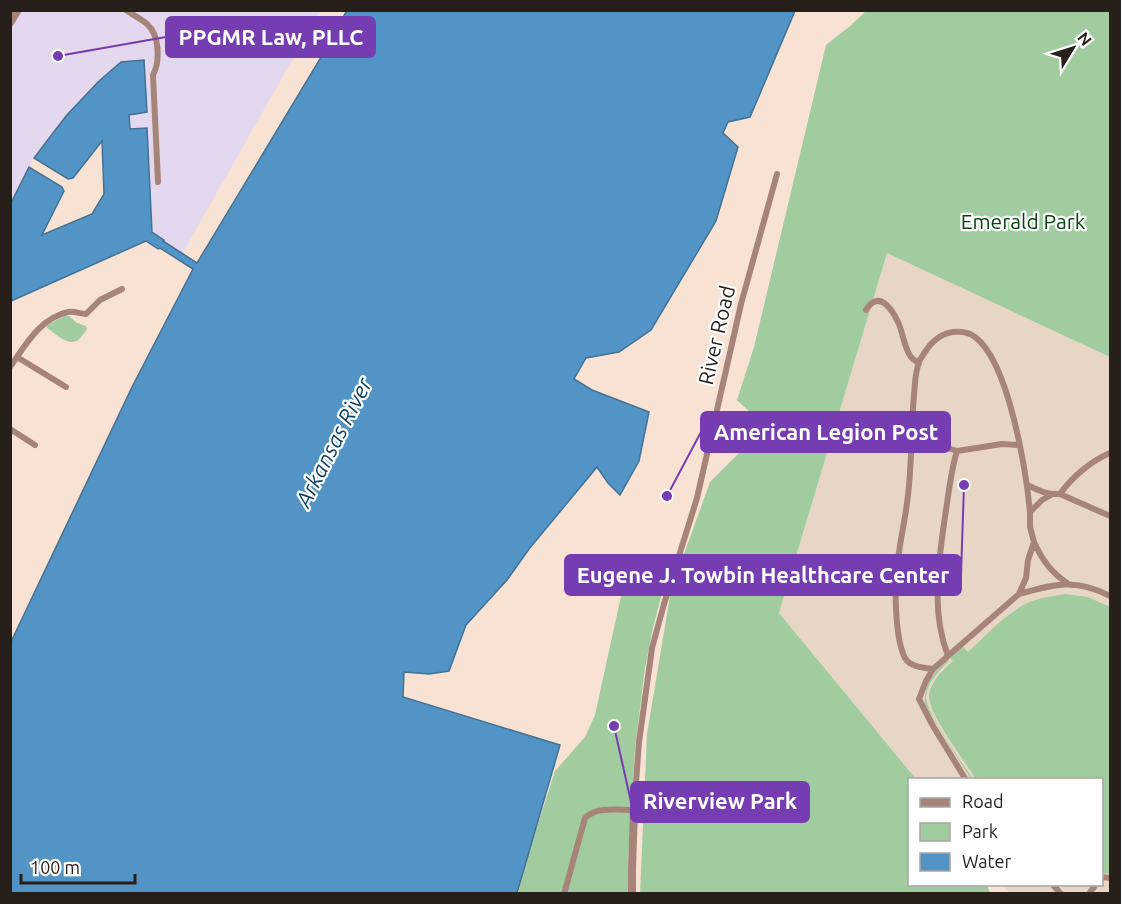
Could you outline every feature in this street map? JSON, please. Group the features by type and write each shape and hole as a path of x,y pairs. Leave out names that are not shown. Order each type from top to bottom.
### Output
{"street":[{"path":"10,23 18,10"},
{"path":"126,10 149,26 156,40 157,63 153,75 158,182"},
{"name":"River Road","path":"632,894 634,810 639,742 652,648 663,604 697,498 741,304 777,174"},
{"path":"10,367 34,333 53,318 69,312 86,314 100,300 122,289"},
{"path":"866,310 874,301 883,302 898,321 910,354 919,363"},
{"path":"933,669 912,664 905,659 898,626 896,580 908,496 915,386 919,363 932,343 941,335 957,331 975,337 988,351 1000,374 1019,445 1035,542 1049,569 1068,583"},
{"path":"17,357 66,387"},
{"path":"10,429 35,444"},
{"path":"912,438 957,451 1002,444 1019,445"},
{"path":"948,656 943,643 938,607 938,567 957,451"},
{"path":"1059,494 1091,463 1110,453"},
{"path":"1027,485 1043,493 1059,494 1110,516"},
{"path":"1030,512 1051,495"},
{"path":"1020,594 1035,542"},
{"path":"965,778 941,741 919,699 933,669 1020,594 1050,585 1068,583 1099,590 1110,596"},
{"path":"564,894 585,818 595,811 634,810"}],"shaded area":[{"path":"11,11 320,11 182,254 152,232 147,129 130,129 129,114 146,112 98,82 66,116 34,158 11,203"},
{"path":"887,252 1110,357 1110,893 1010,893 1003,886 1103,886 1103,778 915,778 779,613"}],"green space":[{"name":"Emerald Park","path":"866,11 1110,11 1110,357 887,253 779,613 915,778 908,778 908,886 987,886 990,893 640,894 647,734 671,590 710,482 742,450 752,414 737,400 754,347 826,45"},
{"path":"65,316 86,326 87,329 77,341 69,342 46,327"},
{"path":"628,564 666,577 645,668 635,749 628,861 629,893 518,894 526,861 555,771 585,737 595,715"},
{"path":"1065,594 1088,597 1110,607 1110,874 1103,873 1103,778 975,778 940,725 930,703 930,690 935,680 953,661 950,658 963,647 968,652 1015,610 1040,598"},
{"path":"948,659 949,661 929,686 926,696 927,704 945,738 972,778 944,737 925,704 926,691 930,679"}],"water":[{"name":"Arkansas River","path":"347,10 795,11 750,117 728,122 723,133 738,147 716,221 651,330 619,352 586,358 574,379 592,390 649,412 639,461 620,495 597,467 529,549 507,580 466,625 449,671 429,674 404,672 403,697 560,745 517,893 11,893 11,642 132,387 193,269 146,241 11,301 11,203 29,167 62,187 64,191 42,235 92,214 104,194 102,141 73,178 68,179 34,158 66,116 98,82 121,62 144,60 147,112 129,115 130,129 147,128 152,232 197,263 326,49"}],"place":[{"name":"PPGMR Law, PLLC","path":"58,56"},
{"name":"Eugene J. Towbin Healthcare Center","path":"964,485"},
{"name":"American Legion Post","path":"667,496"},
{"name":"Riverview Park","path":"614,726"}]}
